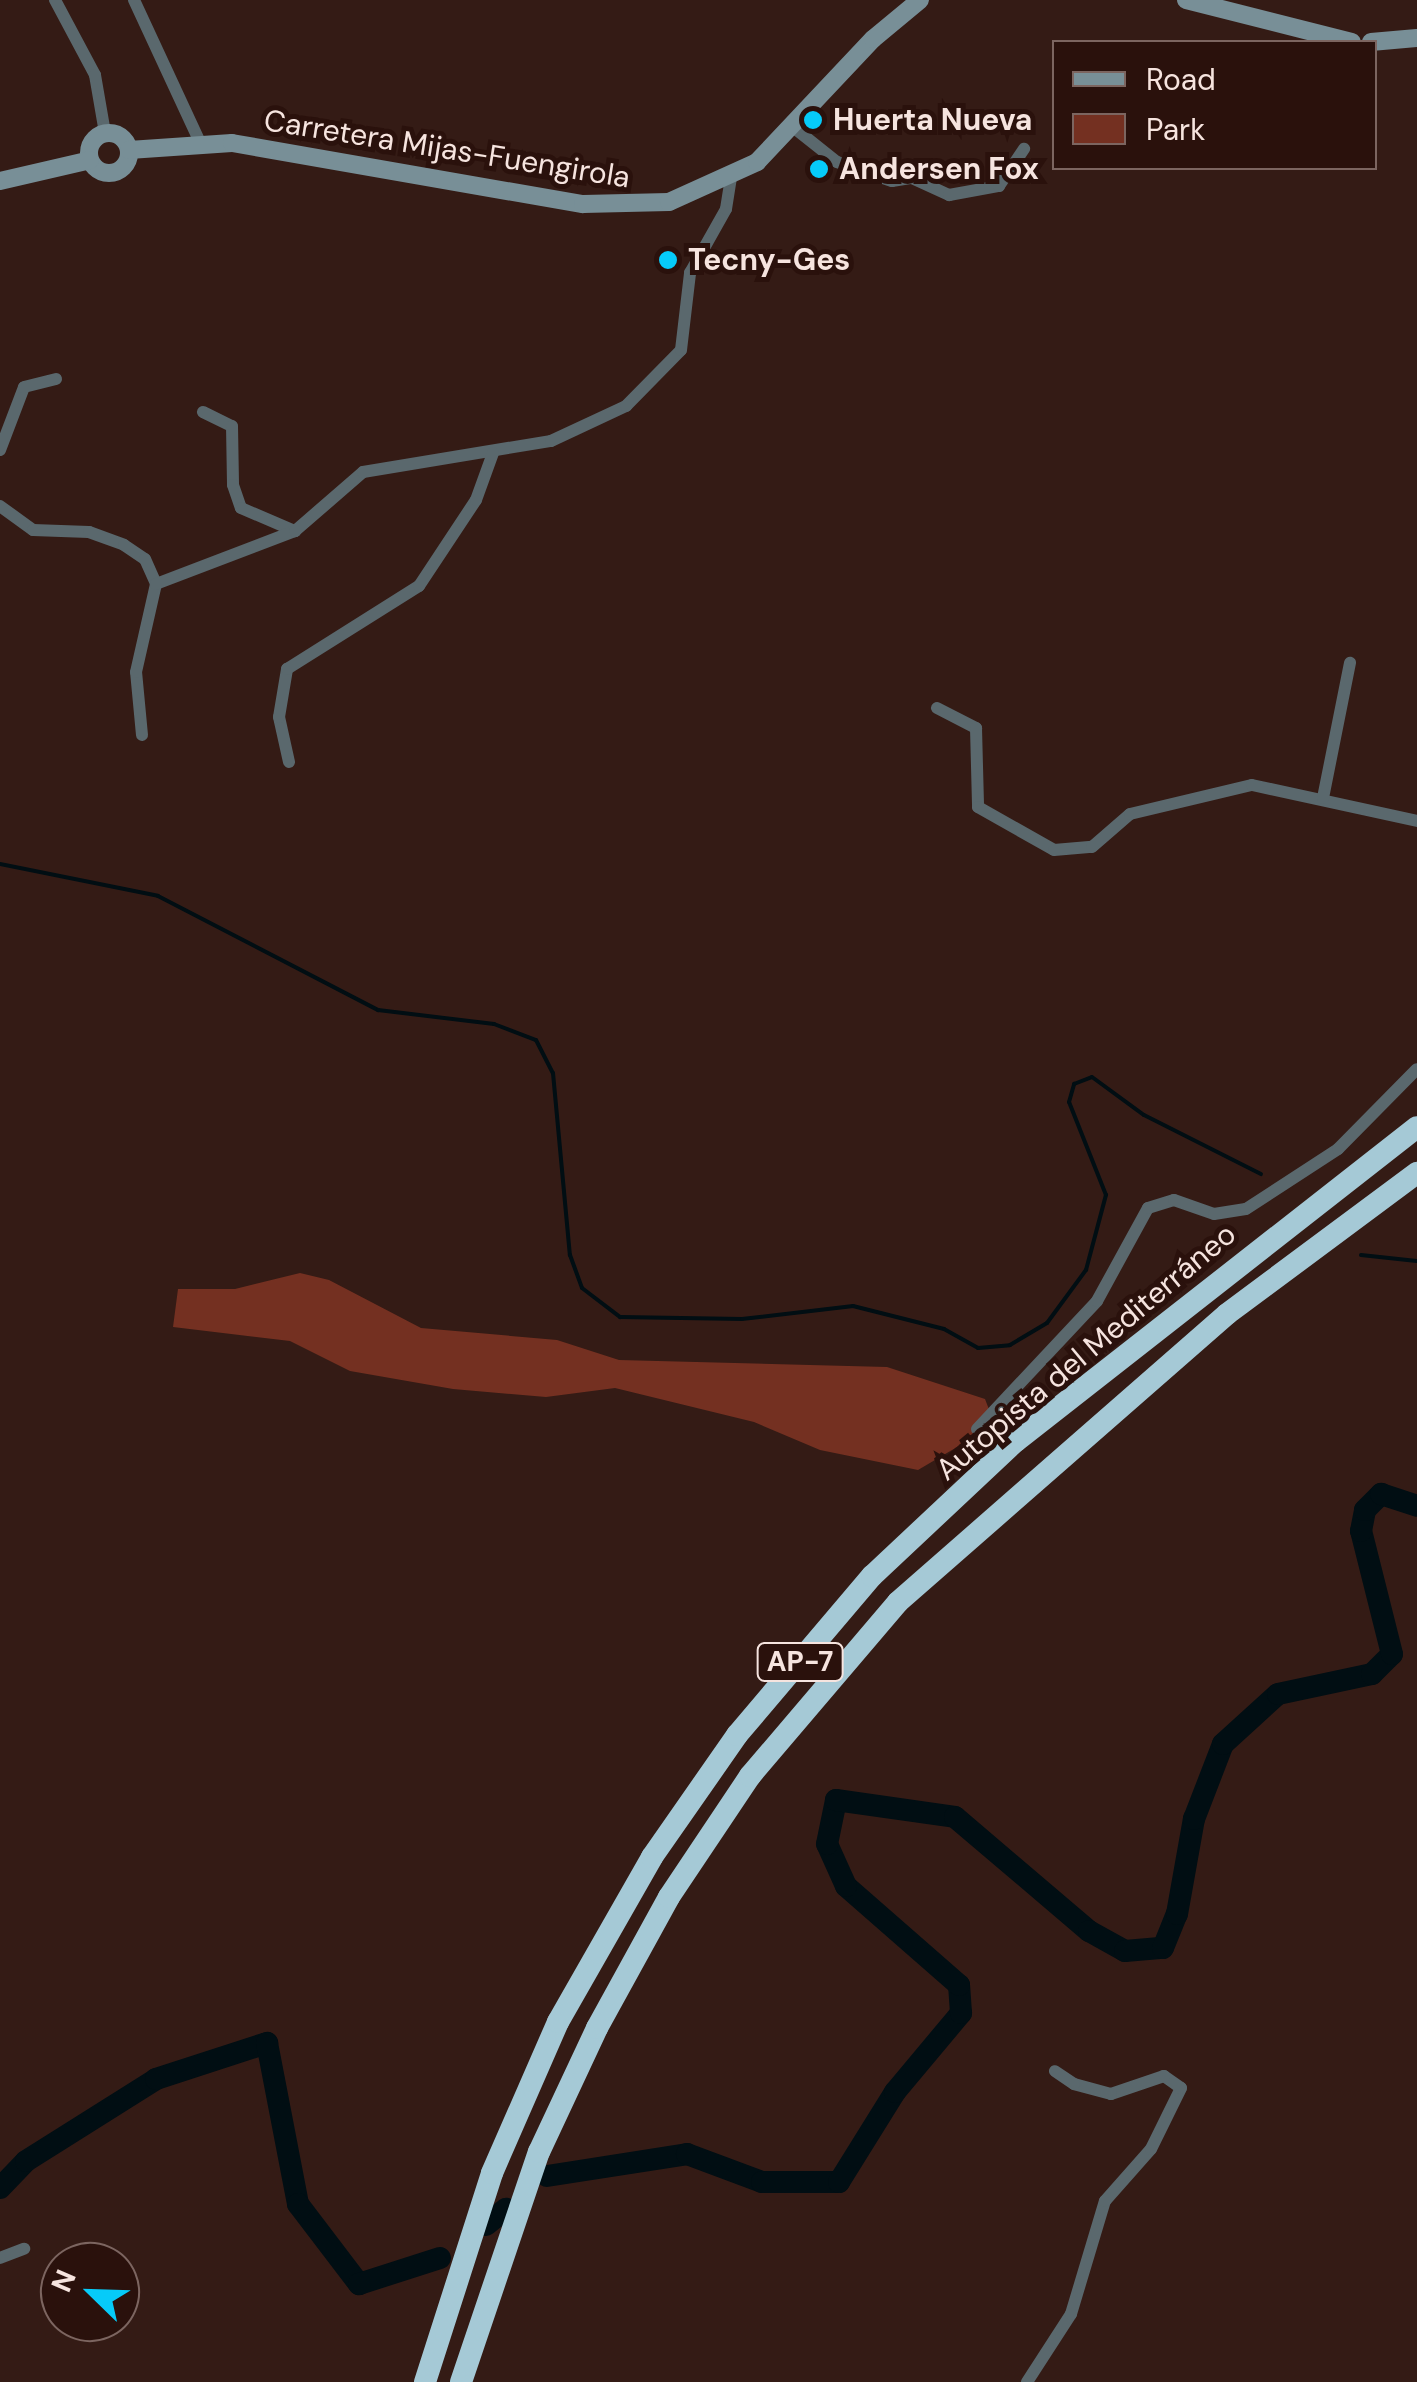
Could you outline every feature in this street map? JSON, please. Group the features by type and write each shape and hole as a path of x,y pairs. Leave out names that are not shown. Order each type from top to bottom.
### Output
{"highway":[{"name":"Autopista del Mediterráneo","path":"426,2382 492,2172 558,2022 652,1856 738,1735 872,1576 1016,1441 1417,1126"},
{"name":"Autopista del Mediterráneo","path":"461,2382 539,2152 597,2028 669,1897 750,1776 898,1602 1228,1314 1417,1173"}],"main road":[{"name":"Carretera Mijas-Fuengirola","path":"130,150 200,142 272,148 613,207 669,202 731,178 793,128 872,39 920,0"},
{"path":"1186,0 1344,40"},
{"path":"1377,41 1417,38"},
{"path":"0,181 90,160 111,174 127,163 130,150 118,134 104,133 93,140 90,160"}],"street":[{"path":"55,0 95,76 104,133"},
{"path":"134,0 200,142"},
{"path":"793,128 838,162 892,181 912,178 949,195 998,186 1024,149"},
{"path":"156,584 295,531 363,472 493,453 594,424 673,363 686,334 690,273 726,209 731,178"},
{"path":"0,450 24,387 56,379"},
{"path":"203,412 232,426 233,484 241,508 295,531"},
{"path":"288,762 279,717 287,668 419,586 476,500 493,453"},
{"path":"0,506 32,530 89,532 124,545 146,559 156,584 138,657 142,735"},
{"path":"1323,798 1350,663"},
{"path":"936,708 976,728 981,757 973,796 978,807 1054,850 1092,847 1130,814 1252,785 1417,821"},
{"path":"977,1429 1098,1301 1148,1208 1174,1200 1214,1214 1246,1210 1338,1149 1417,1068"},
{"path":"1028,2382 1071,2314 1105,2202 1151,2149 1181,2088 1164,2076 1112,2094 1074,2084 1055,2071"},
{"path":"0,2258 24,2249"}],"green space":[{"path":"300,1273 329,1280 421,1328 557,1340 619,1360 887,1367 985,1399 990,1412 986,1430 918,1470 820,1450 754,1422 615,1388 546,1397 453,1389 350,1371 290,1341 173,1327 178,1289 235,1289"}],"waterway":[{"path":"0,864 158,896 378,1010 494,1024 536,1040 553,1073 570,1255 582,1288 620,1317 742,1319 853,1306 944,1329 978,1348 1010,1345 1047,1323 1086,1270 1106,1195 1069,1102 1074,1084 1092,1077 1144,1115 1261,1174"},
{"path":"1361,1255 1417,1261"},
{"path":"547,2176 687,2154 762,2182 839,2182 895,2092 961,2013 959,1985 846,1886 827,1844 836,1800 955,1817 1089,1931 1125,1951 1163,1948 1177,1914 1194,1819 1223,1744 1278,1694 1372,1674 1392,1654 1361,1531 1365,1510 1381,1494 1417,1506"},
{"path":"0,2188 26,2161 156,2079 267,2043 298,2204 359,2284 440,2258"},
{"path":"486,2225 506,2209"}],"place":[{"name":"Huerta Nueva","path":"813,120"},
{"name":"Andersen Fox","path":"819,169"},
{"name":"Tecny-Ges","path":"668,260"}]}
